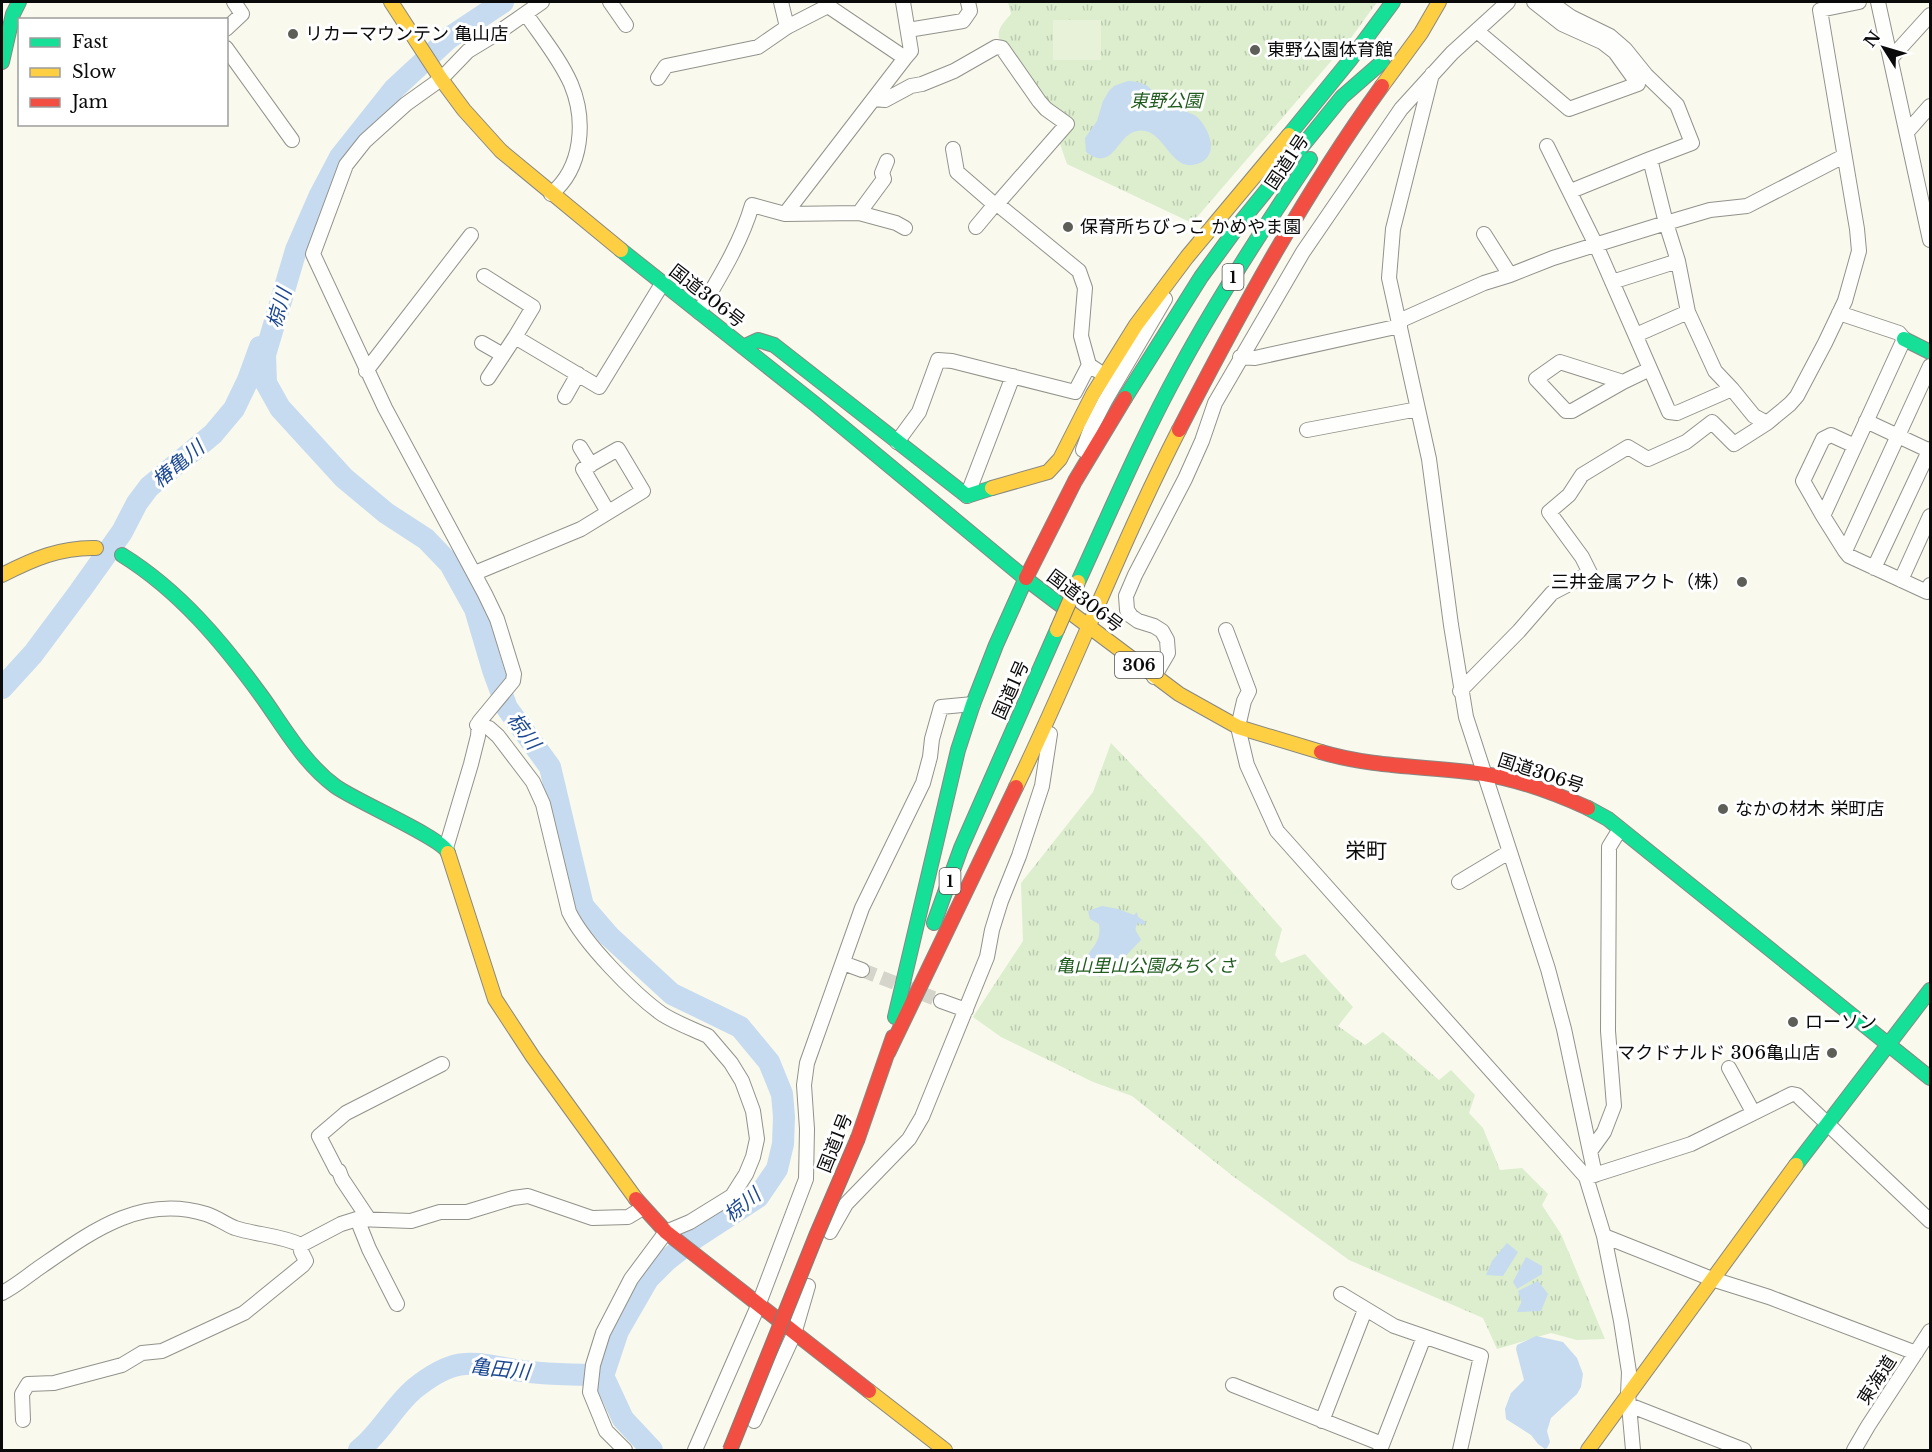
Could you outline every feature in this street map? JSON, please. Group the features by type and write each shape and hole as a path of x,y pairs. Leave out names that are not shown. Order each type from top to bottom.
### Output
{"main road":[{"path":"2,62 5,30 19,2"},
{"name":"国道306号","path":"391,2 441,79 464,110 501,151 1026,579 1154,677 1179,694 1238,727 1335,756 1413,768 1484,774 1551,792 1588,808 1608,819 1930,1078"},
{"path":"743,347 758,340 774,345 967,496 1048,472 1067,451 1078,422 1136,324 1201,239 1350,61 1393,2"},
{"path":"888,1053 1053,708 1106,586 1177,434 1253,290 1354,125 1421,33 1437,2"},
{"name":"国道1号","path":"730,1450 858,1138 961,848 1078,582 1164,399 1213,310 1298,177 1382,62 1437,2"},
{"path":"888,1053 897,1002 958,750 996,645 1026,579 1075,481 1152,352 1201,277 1244,218 1342,97 1382,62"},
{"path":"1904,339 1930,352"},
{"path":"2,575 47,553 73,547 96,548"},
{"path":"122,555 149,572 220,642 306,758 326,779 358,802 407,825 446,848 495,999 533,1057 643,1208 666,1232 758,1306 945,1450"},
{"path":"1588,1450 1629,1399 1712,1279 1826,1124 1930,990"}],"street":[{"path":"228,27 242,14 234,2"},
{"path":"446,848 471,765 480,721 513,681 514,674 500,628 475,573 452,535 366,371 313,254 346,165 388,119 441,79 468,51 542,2"},
{"path":"610,2 626,25"},
{"path":"781,2 787,27"},
{"path":"785,214 911,51 903,2"},
{"path":"908,30 963,21 970,11 968,2"},
{"path":"1154,677 1168,653 1167,640 1162,631 1131,616 1126,603 1128,590 1185,479 1202,441 1215,403 1240,357 1325,218 1401,109 1432,74 1508,2"},
{"path":"1477,31 1569,109 1638,84 1609,47 1562,24 1534,2"},
{"path":"1550,2 1571,17 1610,36 1625,49 1646,75 1677,105 1692,143 1571,191"},
{"path":"1460,691 1519,631 1552,593 1590,573 1582,557 1549,512 1569,495 1582,475 1628,447 1648,459 1686,442 1712,422 1734,444 1767,423 1790,405 1797,396 1839,313 1859,251 1820,10 1859,2"},
{"path":"1878,2 1892,57 1906,132 1927,198 1930,240"},
{"path":"658,78 666,66 758,47 787,27 828,6 905,58"},
{"path":"526,14 567,75 578,109 580,130 575,160 561,185 551,194"},
{"path":"1892,57 1930,15"},
{"path":"874,99 885,100 911,86 954,71 996,47 1002,48 1039,101 1066,124 976,227"},
{"path":"228,51 292,140"},
{"path":"1432,74 1392,241 1389,278 1429,459 1460,691 1466,717 1548,969 1591,1150 1591,1176 1629,1372 1634,1450"},
{"path":"1906,132 1930,106"},
{"path":"1547,146 1596,244 1669,412 1677,413 1732,389"},
{"path":"953,149 957,172 1079,271 1084,288 1081,336 1089,365 1104,375"},
{"path":"1240,357 1255,358 1400,323 1410,315 1484,283 1510,276 1553,258 1710,210 1747,206 1844,156"},
{"path":"1650,159 1678,261 1688,312 1715,371 1754,416 1767,423"},
{"path":"859,213 884,179 882,173 887,161"},
{"path":"699,312 727,264 752,205 785,214 859,213 896,223 905,228"},
{"path":"1484,234 1510,276"},
{"path":"366,371 471,235"},
{"path":"1075,481 1085,442 1105,401 1201,239"},
{"path":"1612,282 1678,261"},
{"path":"484,276 533,307 488,378"},
{"path":"515,337 599,387 662,284"},
{"path":"1636,335 1688,312"},
{"path":"1823,516 1904,339 1899,333 1839,313"},
{"path":"482,343 503,355"},
{"path":"897,442 919,412 939,360 952,360 1075,392 1089,365"},
{"path":"1623,381 1560,362 1536,378 1566,411 1572,411 1623,381 1650,369"},
{"path":"1845,551 1930,366"},
{"path":"565,397 578,374"},
{"path":"967,496 1013,376"},
{"path":"1307,430 1418,409"},
{"path":"1866,421 1930,450 1927,466 1874,568"},
{"path":"1855,446 1831,435 1823,439 1803,481 1849,556 1927,592 1930,585"},
{"path":"580,447 591,465"},
{"path":"475,573 581,529 643,491 618,449 583,469 608,512"},
{"path":"1901,580 1930,516"},
{"path":"96,548 122,555"},
{"path":"1226,630 1249,691 1244,700 1238,727 1247,765 1277,831 1591,1176"},
{"path":"695,1450 758,1306 806,1179 807,1129 804,1085 807,1063 862,908 923,783 941,707 974,705"},
{"path":"743,1450 794,1334 808,1284 835,1222 846,1204 909,1139 931,1098 987,957 1001,901 1019,856 1042,786 1053,708"},
{"path":"480,721 498,736 533,782 543,804 569,912 577,927 614,970 646,1000 663,1014 708,1036 742,1081 756,1121 757,1138 753,1157 746,1174 732,1196 690,1222 666,1232 631,1279 603,1333 593,1365 590,1392 606,1431 625,1450"},
{"path":"1591,1150 1604,1132 1614,1106 1608,1031 1609,847 1620,829"},
{"path":"1459,882 1509,852"},
{"path":"843,963 862,970"},
{"path":"941,1001 966,1010"},
{"path":"397,1304 369,1249 362,1218 319,1136 346,1113 442,1065"},
{"path":"1729,1068 1753,1113"},
{"path":"1591,1176 1691,1144 1792,1094 1797,1095 1930,1221"},
{"path":"2,1293 94,1230 148,1209 178,1209 206,1214 233,1227 278,1237 301,1245 341,1224 362,1218 411,1221 440,1212 467,1212 513,1198 528,1196 592,1218 628,1217 643,1208"},
{"path":"1604,1236 1712,1279 1769,1297 1916,1353"},
{"path":"23,1420 22,1394 28,1384 54,1383 122,1365 142,1353 162,1351 244,1313 303,1266 306,1261 301,1245"},
{"path":"1341,1294 1394,1326 1480,1356 1460,1450"},
{"path":"1322,1421 1365,1310"},
{"name":"東海道","path":"1854,1450 1930,1331"},
{"path":"1233,1385 1381,1447 1424,1337"},
{"path":"1629,1399 1744,1450"}],"green space":[{"name":"東野公園","path":"1008,2 1377,2 1351,38 1192,223 1067,164 1060,144 1059,123 999,38 1000,28 1011,14"},
{"path":"1053,20 1101,20 1101,60 1053,60"},
{"name":"亀山里山公園みちくさ","path":"1111,743 1204,840 1282,929 1275,955 1281,963 1305,954 1353,1007 1338,1026 1365,1045 1383,1032 1439,1080 1451,1070 1475,1095 1469,1113 1483,1128 1500,1170 1522,1168 1548,1194 1542,1205 1561,1234 1605,1339 1577,1340 1551,1333 1497,1349 1483,1318 1349,1260 1234,1177 1132,1096 1093,1082 1001,1037 973,1017 1023,941 1021,883 1093,792"}],"water":[{"path":"1128,81 1139,82 1147,86 1167,101 1198,118 1207,131 1211,144 1204,161 1187,165 1180,162 1154,135 1146,131 1130,134 1109,156 1095,157 1086,152 1085,138 1097,121 1103,101 1114,86"},
{"path":"1102,906 1134,915 1137,912 1138,917 1146,922 1144,925 1138,923 1136,928 1141,940 1117,965 1113,964 1100,977 1087,972 1083,964 1099,936 1099,924 1090,919 1088,911"},
{"path":"1507,1243 1518,1252 1503,1276 1486,1275 1492,1261"},
{"path":"1526,1257 1542,1266 1542,1274 1517,1289 1513,1282"},
{"path":"1538,1281 1548,1294 1541,1311 1517,1312 1521,1302 1518,1291"},
{"path":"1536,1336 1563,1342 1577,1358 1583,1374 1581,1387 1577,1394 1551,1418 1547,1431 1550,1442 1545,1449 1531,1435 1506,1419 1505,1409 1511,1393 1524,1380 1517,1345"}],"waterway":[{"name":"椋川","path":"503,2 449,38 394,89 340,157 320,195 296,250 265,355 266,383 280,408 344,478 386,513 426,539 450,564 475,609 507,708 550,767 583,906 609,936 672,994 740,1027 769,1062 782,1094 783,1144 777,1169 758,1197 695,1238 667,1260 648,1279 618,1331 603,1376 623,1419 652,1450"},
{"name":"椿亀川","path":"2,688 33,654 80,591 122,532 137,503 149,487 213,434 234,409 260,347"},
{"name":"亀田川","path":"359,1450 414,1389 445,1369 458,1365 483,1364 539,1373 603,1376"}],"tunnel":[{"path":"862,970 941,1001"}],"traffic: fast":[{"path":"2,62 13,14 19,2"},
{"path":"1289,135 1350,60 1393,2"},
{"path":"1125,398 1201,277 1244,218 1342,97 1382,62"},
{"path":"1078,582 1140,447 1180,368 1242,262 1310,159"},
{"path":"621,250 815,404 1026,579 1071,613"},
{"path":"1904,339 1930,352"},
{"path":"743,347 758,340 774,345 967,496 992,488"},
{"path":"122,555 163,585 199,619 248,678 304,756 324,777 345,793 431,838 443,846 448,853"},
{"path":"895,1017 958,750 996,645 1026,578"},
{"path":"934,923 961,848 1057,630"},
{"path":"1588,808 1608,819 1930,1078"},
{"path":"1796,1165 1930,990"}],"traffic: slow":[{"path":"391,2 441,79 464,110 501,151 621,250"},
{"path":"1382,86 1421,33 1439,2"},
{"path":"992,488 1048,472 1060,459 1093,394 1136,325 1187,257 1289,135"},
{"path":"1016,787 1136,519 1179,430"},
{"path":"2,575 48,555 83,548 96,548"},
{"path":"1057,630 1078,582"},
{"path":"1071,613 1179,694 1238,727 1321,752"},
{"path":"448,853 495,999 533,1057 636,1199"},
{"path":"1588,1450 1796,1165"},
{"path":"869,1391 945,1450"}],"traffic: jam":[{"path":"1179,430 1274,254 1326,169 1382,86"},
{"path":"1026,578 1075,481 1125,398"},
{"path":"1321,752 1361,761 1484,774 1537,788 1588,808"},
{"path":"888,1053 1016,787"},
{"path":"858,1138 893,1037"},
{"path":"730,1450 858,1138"},
{"path":"636,1199 666,1232 869,1391"}],"place":[{"name":"リカーマウンテン 亀山店","path":"293,34"},
{"name":"東野公園体育館","path":"1255,50"},
{"name":"保育所ちびっこ かめやま園","path":"1068,227"},
{"name":"三井金属アクト（株）","path":"1742,582"},
{"name":"なかの材木 栄町店","path":"1723,809"},
{"name":"ローソン","path":"1793,1022"},
{"name":"マクドナルド 306亀山店","path":"1832,1053"}],"district":[{"name":"栄町","path":"1366,851"}]}
